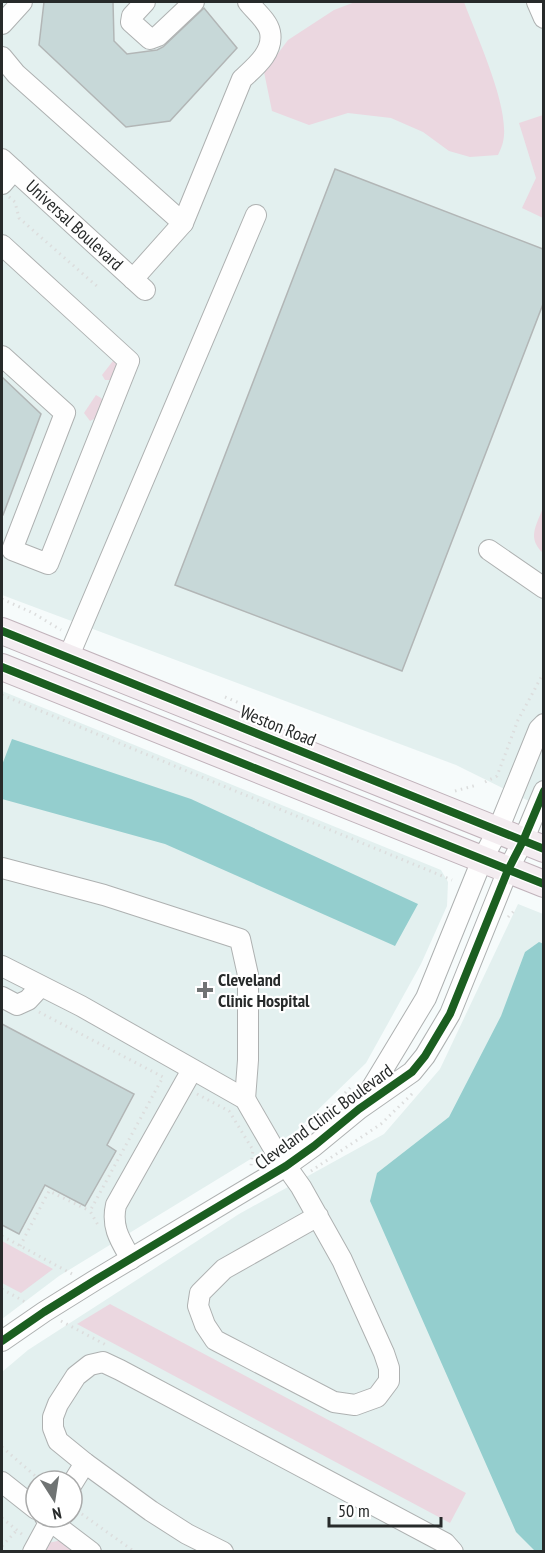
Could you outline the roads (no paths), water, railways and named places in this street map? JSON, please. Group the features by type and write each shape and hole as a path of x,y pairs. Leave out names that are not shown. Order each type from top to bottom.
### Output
{"main road":[{"name":"Weston Road","path":"2,631 533,845"},
{"path":"2,667 543,884"}],"street":[{"path":"2,24 22,2"},
{"path":"145,2 132,15 131,22 150,39 158,36 194,2"},
{"path":"2,57 16,74 183,223 242,79 260,62 269,48 270,32 248,2"},
{"path":"537,2 543,18"},
{"name":"Universal Boulevard","path":"6,171 139,285 183,223"},
{"path":"68,658 256,215"},
{"path":"2,245 129,361 48,564 12,550 65,413 2,356"},
{"path":"489,550 543,588"},
{"name":"Cleveland Clinic Boulevard","path":"359,1109 426,998 482,860 498,830 543,724"},
{"name":"Cleveland Clinic Boulevard","path":"2,1341 90,1283 286,1166 359,1109 412,1072 438,1034 457,998 508,870 533,845 543,791"},
{"path":"2,868 104,896 240,939 248,975 248,1060 245,1099 274,1149 318,1216 342,1260 389,1368 389,1382 376,1397 355,1405 334,1401 215,1340 205,1325 198,1306 200,1293 224,1269 318,1216"},
{"path":"2,966 81,1006 187,1079 245,1099"},
{"path":"2,997 17,1005 28,1000 40,987"},
{"path":"131,1259 117,1233 114,1217 116,1205 187,1079"},
{"path":"223,1551 187,1534 151,1511 58,1441 53,1428 53,1416 58,1404 76,1376 90,1365 103,1362 445,1544 453,1551"},
{"path":"81,1469 85,1463"},
{"path":"2,1482 24,1499"},
{"path":"33,1551 41,1529"},
{"path":"63,1529 91,1551"}],"water":[{"path":"12,739 191,799 418,904 395,946 165,844 2,799 2,765"},
{"path":"539,942 544,944 543,1552 535,1551 516,1532 370,1201 377,1173 449,1117 501,1016 525,952"}],"place":[{"name":"Cleveland Clinic Hospital","path":"205,990"}]}
